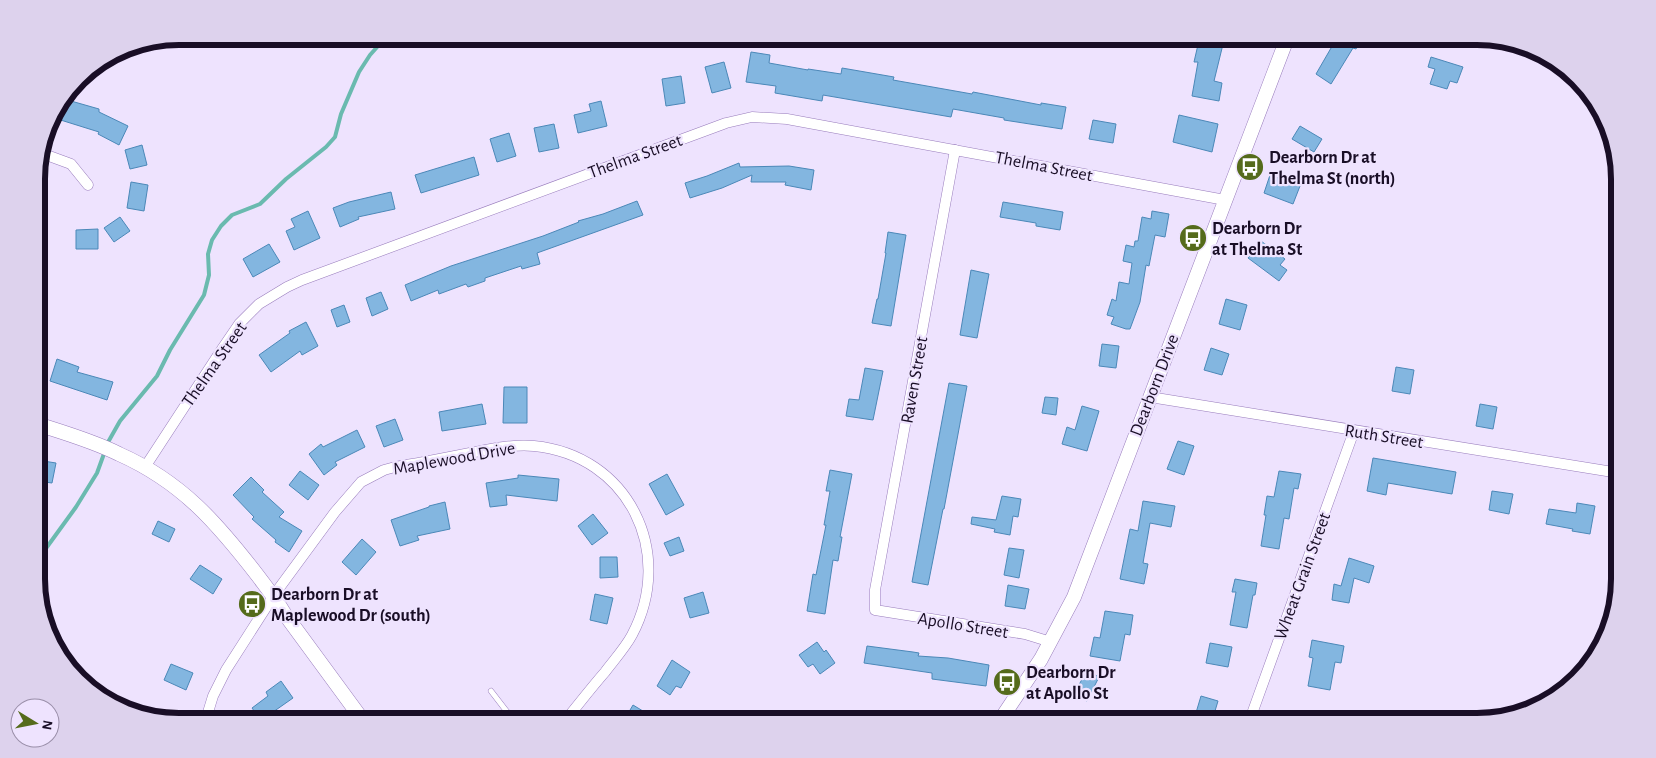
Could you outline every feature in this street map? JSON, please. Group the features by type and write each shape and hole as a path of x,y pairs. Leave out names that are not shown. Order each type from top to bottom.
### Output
{"street":[{"name":"Dearborn Drive","path":"1005,713 1051,642 1080,580 1285,45"},
{"name":"Thelma Street","path":"144,467 239,324 260,304 287,287 717,126 752,117 787,119 1225,200"},
{"name":"Raven Street","path":"875,610 875,590 955,150"},
{"path":"47,156 70,164 88,185"},
{"name":"Ruth Street","path":"1150,397 1611,472"},
{"path":"45,427 120,454 172,484 192,500 212,519 238,549 274,595 284,612 357,713"},
{"name":"Wheat Grain Street","path":"1252,713 1354,431"},
{"name":"Maplewood Drive","path":"208,713 220,681 274,595 354,489 371,476 395,467 487,450 532,446 550,448 566,453 582,460 609,479 627,500 641,524 646,538 650,574 644,605 632,634 610,666 571,713"},
{"name":"Apollo Street","path":"875,610 1025,634 1051,642"}],"lane":[{"path":"491,691 508,713"}],"building":[{"path":"1198,45 1223,45 1214,81 1222,83 1219,101 1192,96 1198,62 1194,62"},
{"path":"1333,45 1358,45 1356,49 1353,48 1331,84 1316,74"},
{"path":"751,52 770,55 769,63 808,70 841,74 842,68 894,77 893,80 972,94 973,92 1041,105 1041,103 1066,107 1062,129 1004,120 1004,118 953,109 951,117 823,95 822,101 775,93 776,86 746,82"},
{"path":"1431,57 1463,67 1457,83 1450,81 1447,89 1430,84 1435,69 1428,67"},
{"path":"724,62 731,88 712,93 705,67"},
{"path":"681,76 685,103 666,106 662,79"},
{"path":"70,101 99,109 99,112 128,126 119,145 98,134 99,132 59,120"},
{"path":"601,101 607,126 578,133 574,115 591,111 589,104"},
{"path":"1179,115 1218,124 1212,152 1173,142"},
{"path":"1093,120 1116,124 1113,143 1089,139"},
{"path":"554,124 559,148 539,152 534,128"},
{"path":"1300,126 1322,139 1314,152 1292,139"},
{"path":"509,133 516,156 497,162 490,139"},
{"path":"142,145 147,165 130,169 125,150"},
{"path":"474,157 479,175 421,193 415,175"},
{"path":"739,163 740,167 789,166 814,170 811,190 785,185 786,182 751,182 752,175 722,188 690,198 685,183"},
{"path":"1270,175 1300,186 1293,204 1264,193"},
{"path":"131,182 148,185 144,211 127,208"},
{"path":"391,192 395,209 358,217 359,219 340,227 333,208 349,202"},
{"path":"637,201 643,215 537,253 540,264 522,269 521,266 485,278 485,281 468,287 466,284 439,294 438,290 411,301 405,285 451,266 543,236 578,221"},
{"path":"1003,202 1063,212 1060,230 1036,226 1036,223 1000,217"},
{"path":"308,211 320,238 294,250 286,231 295,227 291,219"},
{"path":"1152,211 1169,214 1165,237 1155,235 1149,266 1146,265 1140,302 1130,329 1126,329 1111,324 1114,317 1107,315 1112,299 1116,301 1119,282 1129,284 1132,263 1123,261 1126,245 1134,247 1135,241 1138,241 1142,217 1151,219"},
{"path":"120,217 130,231 114,242 104,228"},
{"path":"98,229 98,249 76,249 76,230"},
{"path":"888,232 906,235 891,326 872,323 878,299"},
{"path":"1261,241 1285,259 1280,265 1287,270 1279,281 1248,258"},
{"path":"269,244 280,262 253,277 243,259"},
{"path":"971,270 989,274 977,338 960,335"},
{"path":"381,292 388,309 372,316 366,298"},
{"path":"1226,299 1247,305 1240,330 1219,324"},
{"path":"344,305 350,322 337,327 331,310"},
{"path":"306,322 318,346 302,355 300,351 271,372 259,355 290,333 289,331"},
{"path":"1102,344 1119,346 1116,368 1099,366"},
{"path":"1211,348 1229,354 1222,375 1204,370"},
{"path":"57,359 79,367 77,372 113,382 107,400 50,381"},
{"path":"1396,367 1414,370 1410,394 1392,391"},
{"path":"865,368 883,371 873,420 846,416 849,399 859,400"},
{"path":"949,383 967,386 928,585 912,582"},
{"path":"504,387 527,387 527,423 503,423"},
{"path":"1045,397 1058,398 1056,415 1042,413"},
{"path":"482,404 486,424 442,431 439,412"},
{"path":"1480,404 1497,407 1493,429 1476,426"},
{"path":"1082,406 1099,411 1087,451 1062,444 1067,427 1075,430"},
{"path":"395,419 403,440 384,447 376,426"},
{"path":"357,430 365,447 335,462 337,465 324,475 309,454 321,444 323,447"},
{"path":"1178,441 1194,446 1184,475 1167,469"},
{"path":"1373,458 1456,472 1452,494 1388,483 1386,495 1367,491"},
{"path":"45,461 56,463 52,483 45,482"},
{"path":"830,470 852,474 840,537 842,537 838,561 833,560 825,614 807,611 813,574 816,575 826,525 824,525 830,491 826,491"},
{"path":"300,471 319,485 308,500 289,485"},
{"path":"1279,471 1301,474 1298,489 1294,488 1289,519 1284,518 1279,549 1261,546 1267,496 1274,497"},
{"path":"667,474 684,505 666,515 649,484"},
{"path":"518,475 559,479 557,501 506,495 507,505 490,507 486,483 518,478"},
{"path":"251,477 264,490 262,492 284,512 279,517 302,531 289,552 275,542 276,540 252,519 254,517 233,495"},
{"path":"1492,491 1513,494 1509,514 1489,510"},
{"path":"1002,496 1021,499 1018,517 1013,516 1010,535 994,532 995,529 971,524 972,517 996,520"},
{"path":"1143,501 1175,506 1171,527 1150,523 1143,563 1148,564 1144,584 1120,579 1130,529 1138,531"},
{"path":"445,502 450,529 417,536 419,540 400,546 391,520"},
{"path":"1577,503 1595,506 1590,534 1546,524 1549,509 1576,513"},
{"path":"593,514 608,533 592,545 578,526"},
{"path":"158,521 175,529 169,542 152,534"},
{"path":"679,537 684,551 670,556 664,543"},
{"path":"362,539 376,552 356,575 342,562"},
{"path":"1009,548 1024,550 1019,578 1004,575"},
{"path":"600,557 617,557 618,577 600,578"},
{"path":"1349,558 1374,566 1369,583 1354,578 1349,603 1332,600 1334,584 1341,586"},
{"path":"200,565 222,579 213,594 190,579"},
{"path":"1235,579 1257,583 1247,628 1230,625 1236,592 1232,592"},
{"path":"1008,585 1029,589 1025,609 1005,606"},
{"path":"703,592 709,613 690,618 684,598"},
{"path":"595,594 613,598 607,624 590,620"},
{"path":"1105,611 1133,615 1130,635 1125,634 1120,661 1090,656 1094,637 1100,638"},
{"path":"1312,640 1344,646 1341,663 1335,662 1330,690 1308,686 1313,658 1309,657"},
{"path":"817,642 824,652 826,650 835,663 820,674 813,664 808,667 799,655"},
{"path":"1210,643 1232,647 1228,667 1206,663"},
{"path":"867,646 919,653 918,656 948,658 989,665 986,686 932,679 932,673 864,663"},
{"path":"672,660 690,672 681,688 676,686 670,695 657,686"},
{"path":"171,664 193,673 186,690 164,680"},
{"path":"1087,670 1099,677 1087,701 1074,694"},
{"path":"281,681 293,698 274,713 256,713 252,708 268,696 266,692"},
{"path":"1201,696 1218,701 1214,713 1196,713"},
{"path":"633,705 646,713 628,713"}],"waterway":[{"path":"107,444 120,421 157,376 170,350 204,295 209,275 208,254 212,240 221,226 232,215 260,204 335,137 341,114 359,72 379,45"},
{"path":"45,550 76,507 97,473 105,451"}],"place":[{"name":"Dearborn Dr at Thelma St (north)","path":"1250,167"},
{"name":"Dearborn Dr at Thelma St","path":"1193,238"},
{"name":"Dearborn Dr at Maplewood Dr (south)","path":"252,604"},
{"name":"Dearborn Dr at Apollo St","path":"1007,682"}]}
